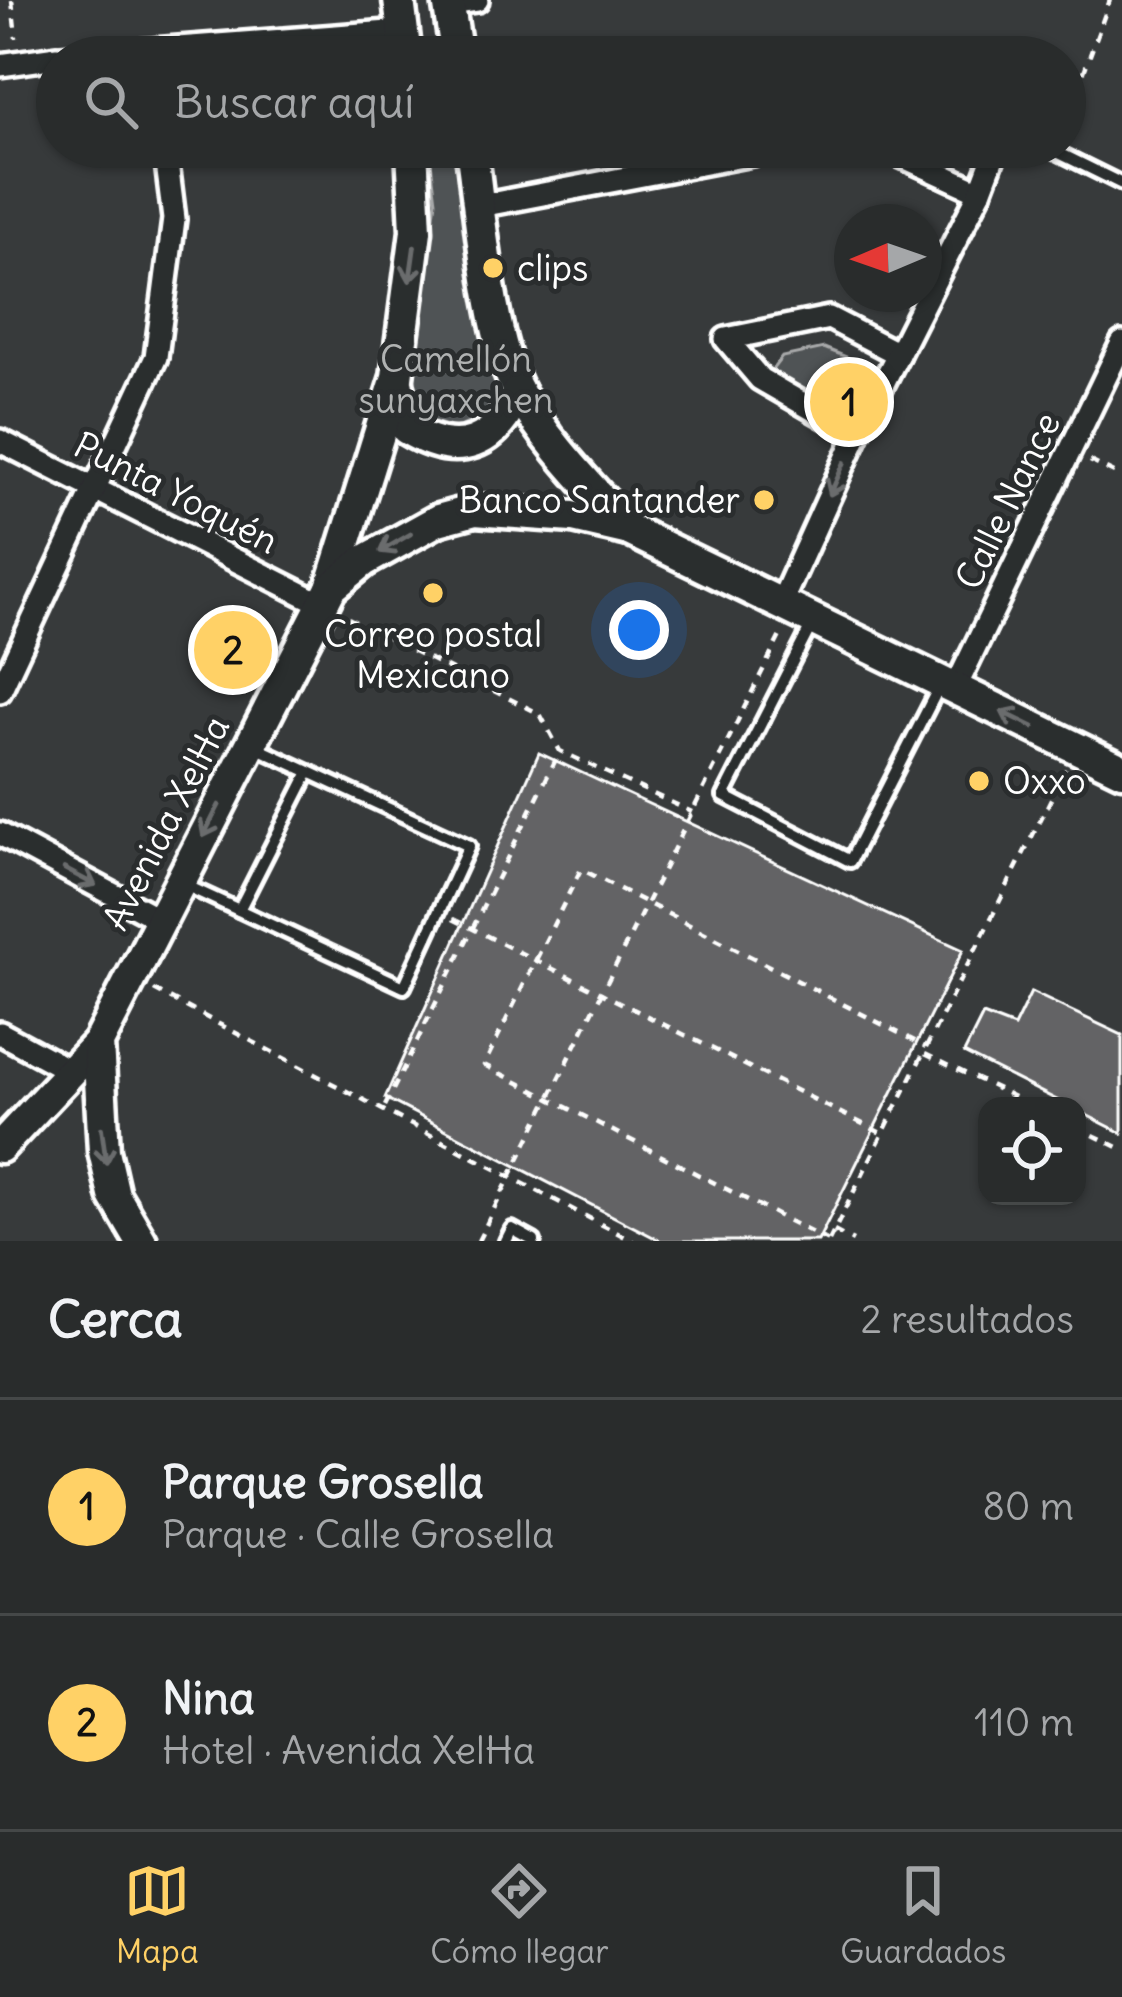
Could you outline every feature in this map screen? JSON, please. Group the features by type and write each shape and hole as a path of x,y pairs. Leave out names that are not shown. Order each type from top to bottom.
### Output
{"street":[{"path":"457,36 458,1"},
{"path":"327,36 402,29"},
{"path":"0,691 98,490 156,357 174,219 168,168"},
{"path":"326,597 397,377 416,231 413,168"},
{"path":"474,168 499,328 518,391 629,530"},
{"path":"480,206 680,168"},
{"path":"928,168 980,192"},
{"path":"796,612 857,435 989,168"},
{"path":"857,435 760,379 726,339 829,318 898,354"},
{"name":"Calle Nance","path":"948,686 1122,343"},
{"path":"397,377 407,429 448,445 474,443 494,431 518,391"},
{"name":"Punta Yoquén","path":"0,441 326,597"},
{"name":"Avenida XelHa","path":"98,1043 326,597 394,543 438,520 475,510 550,513 629,530 1122,770"},
{"path":"0,834 161,920"},
{"path":"0,1033 71,1072"},
{"path":"0,1147 98,1043"},
{"path":"98,1043 104,1151 114,1195 141,1241"}],"lane":[{"path":"1086,166 1122,184"},
{"path":"796,612 724,796 850,861 948,686"},
{"path":"180,883 404,987 469,846 250,744"},
{"path":"239,910 309,772"},
{"path":"506,1241 512,1229 534,1241"}],"path":[{"path":"9,64 12,0"},
{"path":"1086,66 1110,0"},
{"path":"1069,451 1122,477"},
{"path":"326,597 541,714 560,751 692,812"},
{"path":"478,1241 796,612"},
{"path":"1016,1097 925,1050 647,903 581,869 484,1065 828,1241 883,1134 925,1050 1076,748"},
{"path":"384,1108 560,751"},
{"path":"439,912 883,1134"},
{"path":"138,982 633,1241"},
{"path":"1086,1131 1122,1149"},
{"path":"834,1231 853,1241"}],"green space":[{"name":"Camellón sunyaxchen","path":"432,168 461,168 501,387 490,412 456,429 423,418 413,372 436,201"},
{"path":"824,348 893,376 867,428 768,375 782,357"}],"building":[{"path":"539,753 963,950 818,1241 661,1241 385,1098"},
{"path":"1031,992 1122,1035 1122,1133 1086,1115 1086,1097 1051,1097 964,1053 983,1015 1014,1027"}],"place":[{"name":"clips","path":"493,268"},
{"name":"Parque Grosella","path":"849,402"},
{"name":"Banco Santander","path":"764,500"},
{"name":"Correo postal Mexicano","path":"433,593"},
{"name":"Nina","path":"233,650"},
{"name":"Oxxo","path":"979,781"}]}
